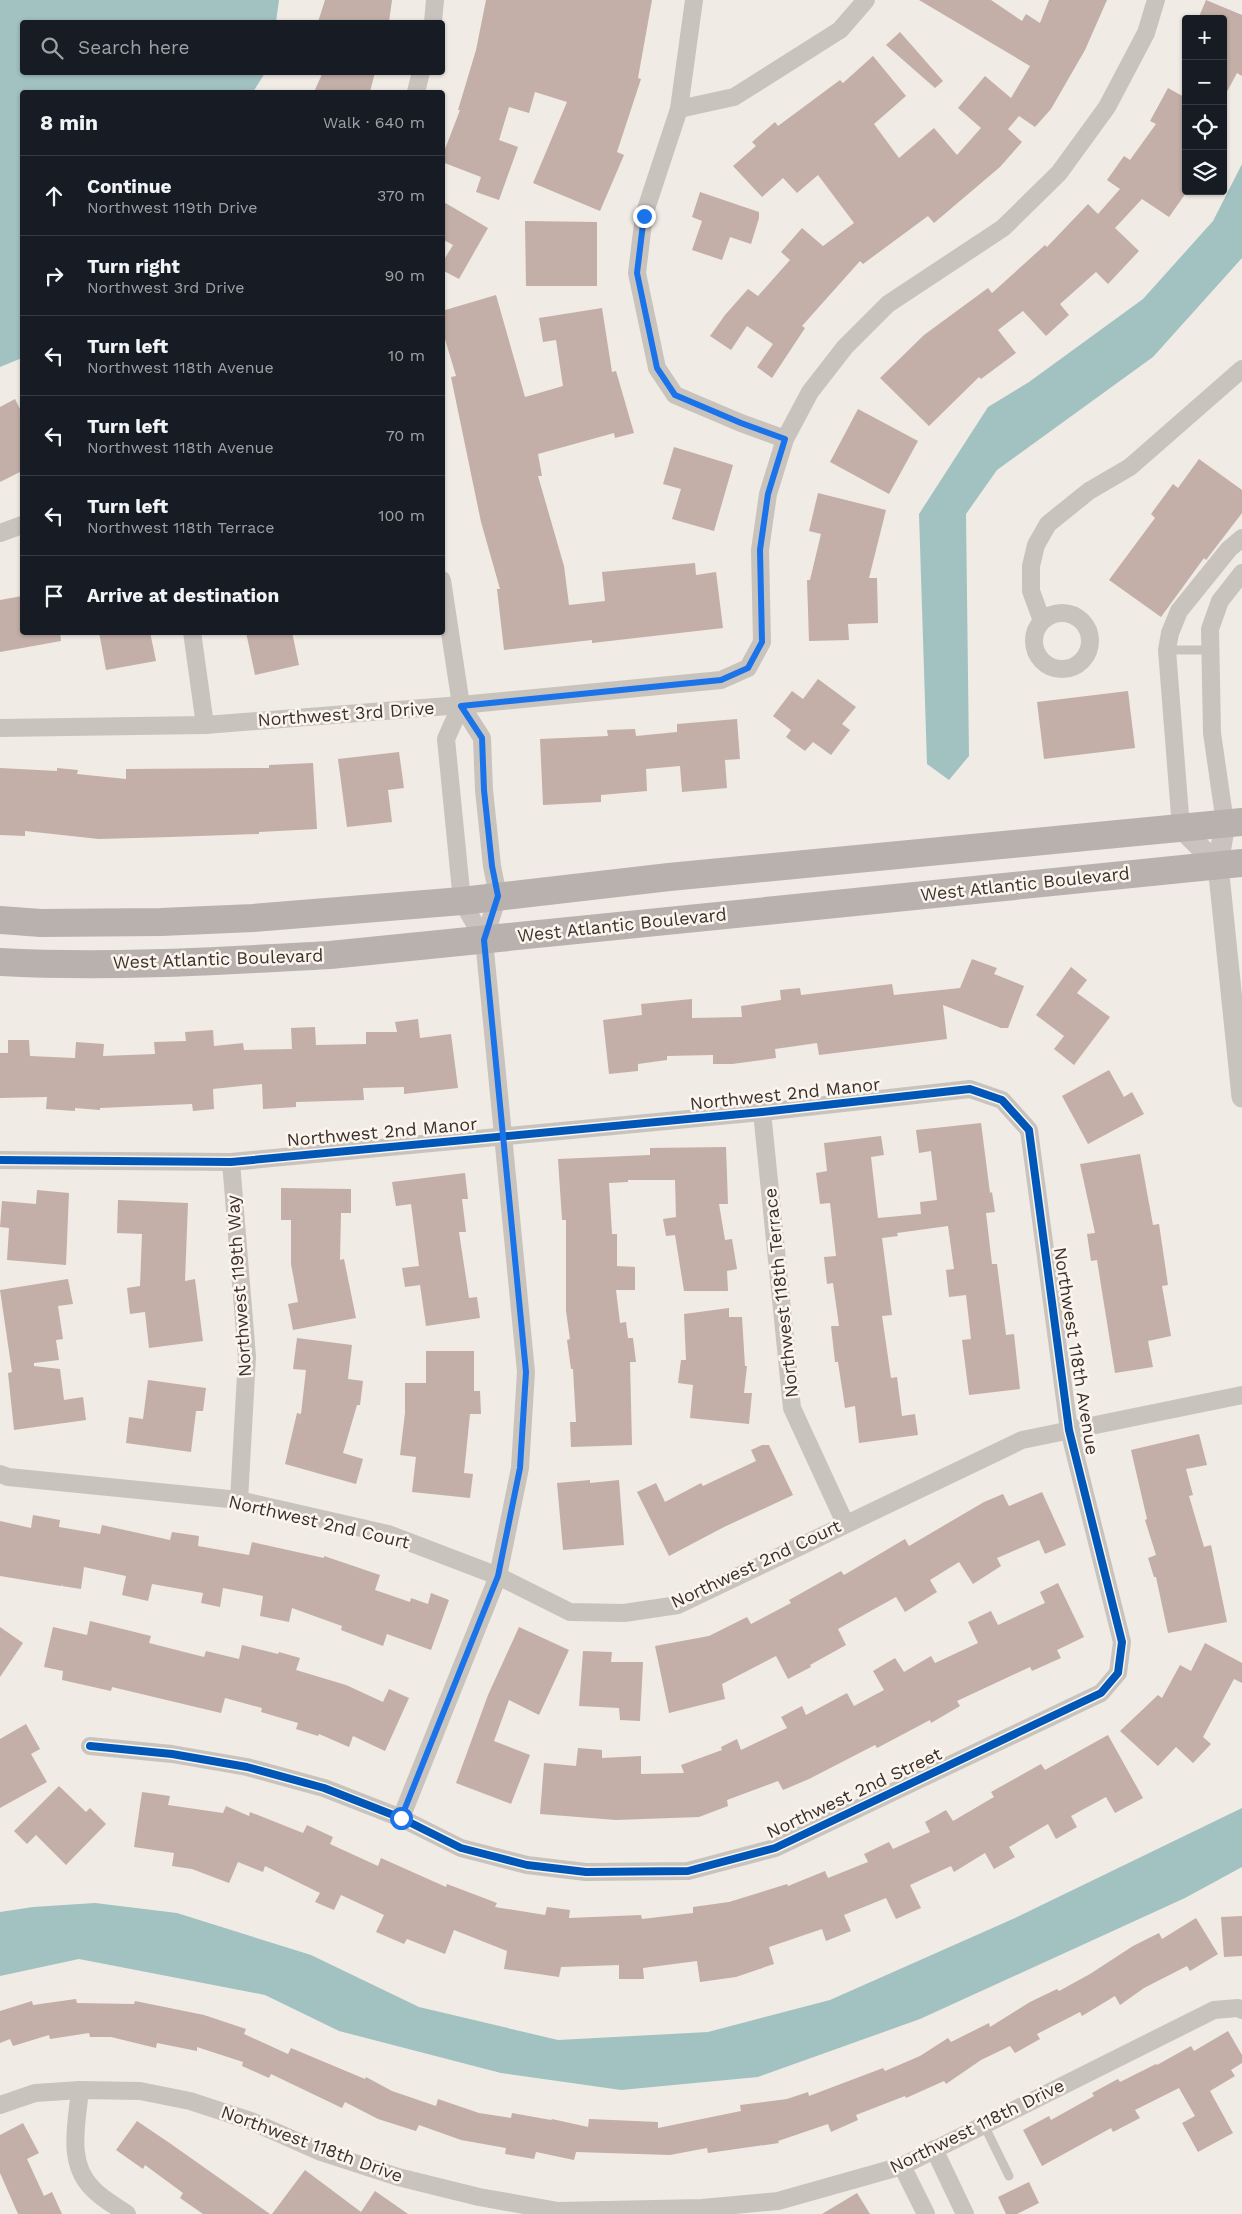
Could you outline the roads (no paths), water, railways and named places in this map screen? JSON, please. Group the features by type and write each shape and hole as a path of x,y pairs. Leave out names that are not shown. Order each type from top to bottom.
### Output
{"main road":[{"path":"0,920 41,923 161,922 253,918 462,901 669,877 1234,823"},
{"name":"West Atlantic Boulevard","path":"0,962 40,964 188,962 330,955 1230,864"}],"street":[{"path":"432,20 435,0"},
{"path":"694,0 679,109 644,216 637,273 657,368 675,395 785,439 810,392 845,347 888,304 1003,228 1059,173 1107,107 1146,33 1156,0"},
{"path":"679,109 734,97 840,30 866,0"},
{"path":"416,90 420,75"},
{"path":"1042,620 1031,591 1031,566 1036,545 1048,524 1089,491 1130,467 1242,369"},
{"name":"Northwest 3rd Drive","path":"0,728 205,725 461,706 721,680 748,668 762,642 760,550 768,494 785,439"},
{"path":"0,533 20,526"},
{"path":"1230,864 1181,828 1167,650 1170,633 1179,611 1229,549 1242,538"},
{"path":"1242,573 1220,601 1210,629 1212,733 1234,823 1230,864 1242,1097"},
{"path":"401,1818 498,1576 520,1468 526,1372 484,940 498,896 492,866 486,808 482,738 461,706 445,600"},
{"path":"192,635 205,725"},
{"path":"461,706 446,738 462,901 484,940"},
{"name":"Northwest 2nd Manor","path":"0,1160 231,1162 762,1112 970,1089 1002,1100"},
{"name":"Northwest 118th Avenue","path":"1002,1100 1029,1130 1069,1430 1122,1642 1118,1673"},
{"name":"Northwest 118th Terrace","path":"762,1112 792,1408 845,1523"},
{"name":"Northwest 119th Way","path":"231,1162 247,1357 239,1500"},
{"name":"Northwest 2nd Court","path":"0,1474 8,1477 239,1500 388,1534 498,1576 570,1612 624,1613 678,1605 845,1523 1022,1440 1242,1395"},
{"name":"Northwest 2nd Street","path":"90,1746 172,1754 248,1767 324,1788 401,1818 461,1848 527,1865 586,1872 688,1871 776,1848 1101,1693 1118,1673"},
{"name":"Northwest 118th Drive","path":"0,2104 35,2093 80,2090 140,2091 190,2101 251,2121 321,2152 398,2177 479,2198 558,2212 782,2208 902,2166 1214,2010 1238,2008 1242,2010"},
{"path":"80,2090 75,2150 79,2172 93,2190 127,2214"},
{"path":"934,2149 966,2214"},
{"path":"902,2166 926,2214"}],"lane":[{"path":"1167,650 1211,650"},
{"path":"984,2125 1009,2176"}],"water":[{"path":"0,0 279,0 276,20 20,20 20,75 264,75 254,90 20,90 20,359 0,367"},
{"path":"1242,164 1242,258 1153,357 997,470 966,514 969,756 949,780 927,764 919,514 988,407 1029,382 1143,299 1213,221"},
{"path":"1242,1808 1242,1867 1185,1898 920,2019 758,2077 621,2090 501,2073 339,2031 265,1995 79,1959 0,1976 0,1912 33,1907 95,1903 177,1913 311,1955 419,2007 558,2040 708,2032 830,2000 1015,1918"}]}
